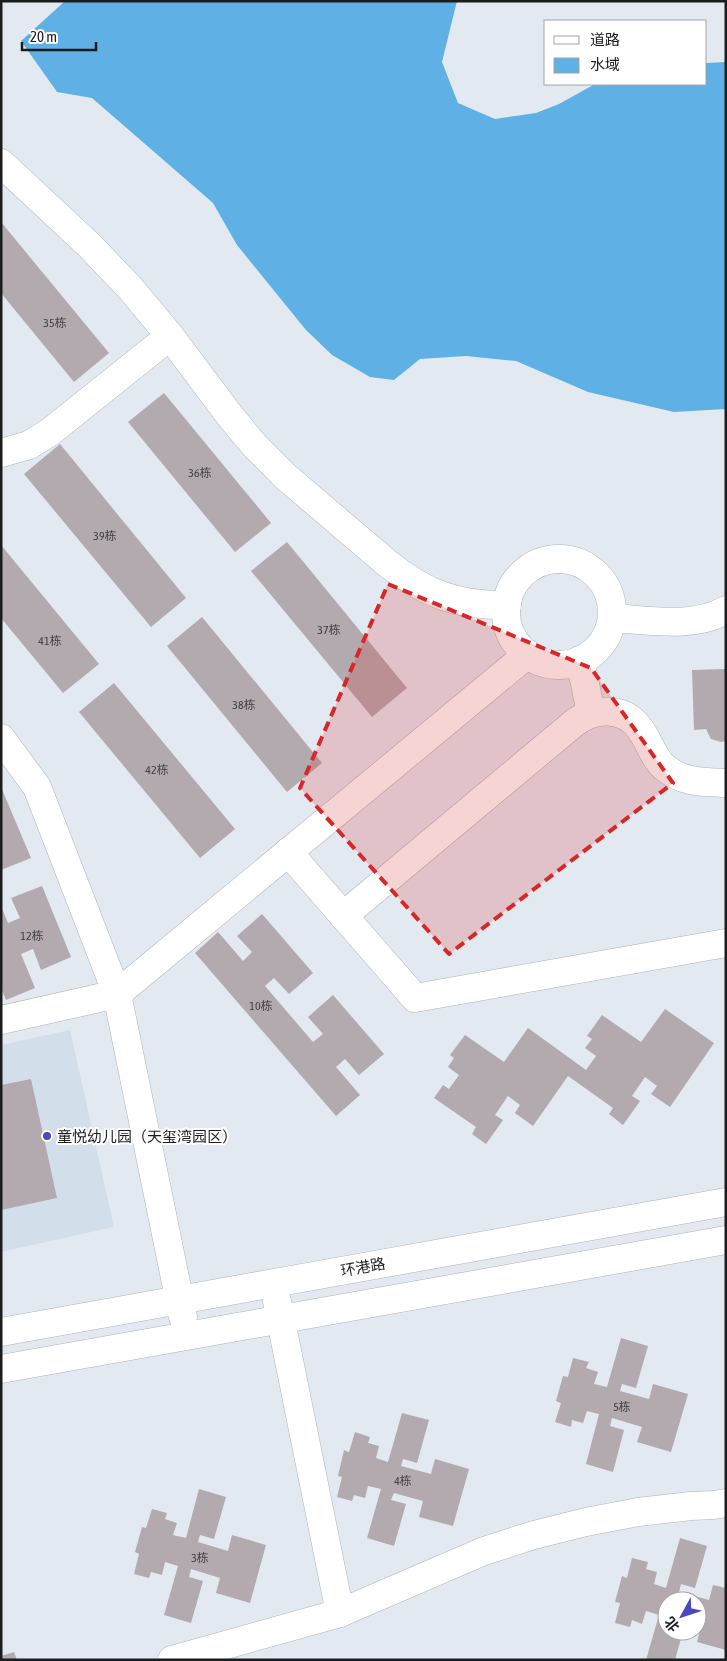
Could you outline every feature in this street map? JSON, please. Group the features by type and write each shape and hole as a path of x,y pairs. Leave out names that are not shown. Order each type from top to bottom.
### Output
{"street":[{"path":"1,163 89,245 131,290 170,336 254,446 286,477 386,564 416,585 442,597 463,603 485,606 507,605"},
{"path":"1,453 29,444 50,432 170,336"},
{"path":"551,560 565,560 578,563 590,569 600,579 608,591 612,618 602,643 592,653 580,660 567,664 553,664 540,661 528,654 518,644 511,633 507,619 507,605 513,586 526,570 538,563 551,560"},
{"path":"612,618 694,621 715,616 726,610"},
{"path":"1,1020 117,994 528,654"},
{"path":"580,660 591,713"},
{"path":"343,916 573,724 591,713 601,711 612,712 632,720 639,728 656,759 675,775 686,780 726,783"},
{"path":"1,738 37,787 117,994 187,1336"},
{"path":"288,852 415,998 726,943"},
{"name":"环港路","path":"1,1332 726,1202"},
{"path":"1,1369 726,1240"},
{"path":"273,1283 340,1613"},
{"path":"172,1660 340,1613 484,1551 534,1535 638,1512 691,1506 714,1506 726,1503"}],"highlighted area":[{"path":"388,584 591,668 673,783 449,954 300,788"}],"shaded area":[{"name":"童悦幼儿园（天玺湾园区）","path":"70,1030 114,1227 1,1252 1,1045"}],"water":[{"path":"65,1 457,1 442,62 458,103 495,119 536,113 559,104 593,85 707,85 707,63 726,62 726,409 674,412 588,392 516,361 466,356 420,359 394,380 370,377 332,355 306,330 237,245 213,203 92,98 57,92 21,41"}],"building":[{"path":"1,222 109,353 74,382 1,293"},
{"path":"164,393 271,523 235,552 128,422"},
{"path":"60,444 186,598 151,627 24,474"},
{"path":"287,542 407,688 372,717 251,571"},
{"path":"1,545 99,664 63,693 1,618"},
{"path":"202,617 322,763 287,792 167,646"},
{"path":"726,669 726,741 721,742 711,739 706,729 694,730 692,670"},
{"path":"114,683 235,829 200,858 79,712"},
{"path":"1,787 31,858 1,870"},
{"path":"42,886 71,957 41,970 33,949 21,954 35,988 6,1000 1,988 1,906 8,923 20,918 11,898"},
{"path":"262,914 313,973 289,994 274,978 265,986 313,1042 323,1034 308,1017 333,995 384,1054 359,1075 345,1059 336,1067 360,1095 336,1116 195,953 218,932 243,961 252,952 237,936"},
{"path":"665,1009 714,1043 670,1107 651,1094 657,1086 645,1077 632,1096 640,1101 623,1125 609,1114 613,1108 568,1076 533,1126 515,1113 520,1105 508,1096 495,1115 503,1120 486,1144 472,1134 476,1127 434,1098 443,1085 449,1089 459,1075 448,1067 454,1058 450,1055 465,1035 504,1062 528,1028 586,1070 596,1056 585,1048 592,1039 587,1036 602,1015 641,1042"},
{"path":"31,1079 57,1198 1,1210 1,1085"},
{"path":"621,1338 648,1346 636,1388 622,1384 620,1391 649,1399 653,1384 688,1394 671,1452 637,1442 642,1427 612,1418 610,1426 624,1430 613,1472 586,1464 599,1414 587,1411 583,1423 572,1420 571,1427 555,1422 561,1403 556,1401 563,1376 568,1377 573,1358 589,1362 586,1368 598,1372 594,1384 607,1387"},
{"path":"402,1413 429,1420 417,1463 403,1459 401,1466 431,1474 435,1459 469,1469 453,1526 419,1517 423,1501 394,1493 391,1500 406,1504 394,1546 367,1538 381,1489 368,1486 365,1498 354,1495 352,1501 337,1497 342,1477 338,1476 344,1450 349,1452 355,1432 370,1437 368,1443 379,1446 376,1458 388,1462"},
{"path":"199,1489 226,1497 214,1539 200,1535 198,1542 228,1551 232,1535 266,1545 250,1603 216,1593 220,1578 191,1569 189,1577 203,1581 191,1623 164,1615 178,1566 165,1562 162,1575 151,1572 149,1578 134,1574 139,1554 135,1552 142,1527 146,1528 152,1509 167,1513 165,1519 177,1523 173,1535 186,1538"},
{"path":"680,1538 707,1546 695,1588 681,1584 679,1591 657,1591 657,1614 646,1611 642,1624 632,1620 630,1627 615,1623 620,1603 615,1602 622,1576 627,1578 632,1558 648,1562 646,1569 657,1572 654,1584 666,1588"},
{"path":"713,1585 726,1588 726,1650 697,1642 707,1641 707,1599 709,1600"},
{"path":"657,1622 657,1641 680,1641 675,1660 646,1660"},
{"path":"14,1652 17,1660 1,1660 1,1656"}],"place":[{"name":"童悦幼儿园（天玺湾园区）","path":"47,1136"}]}
